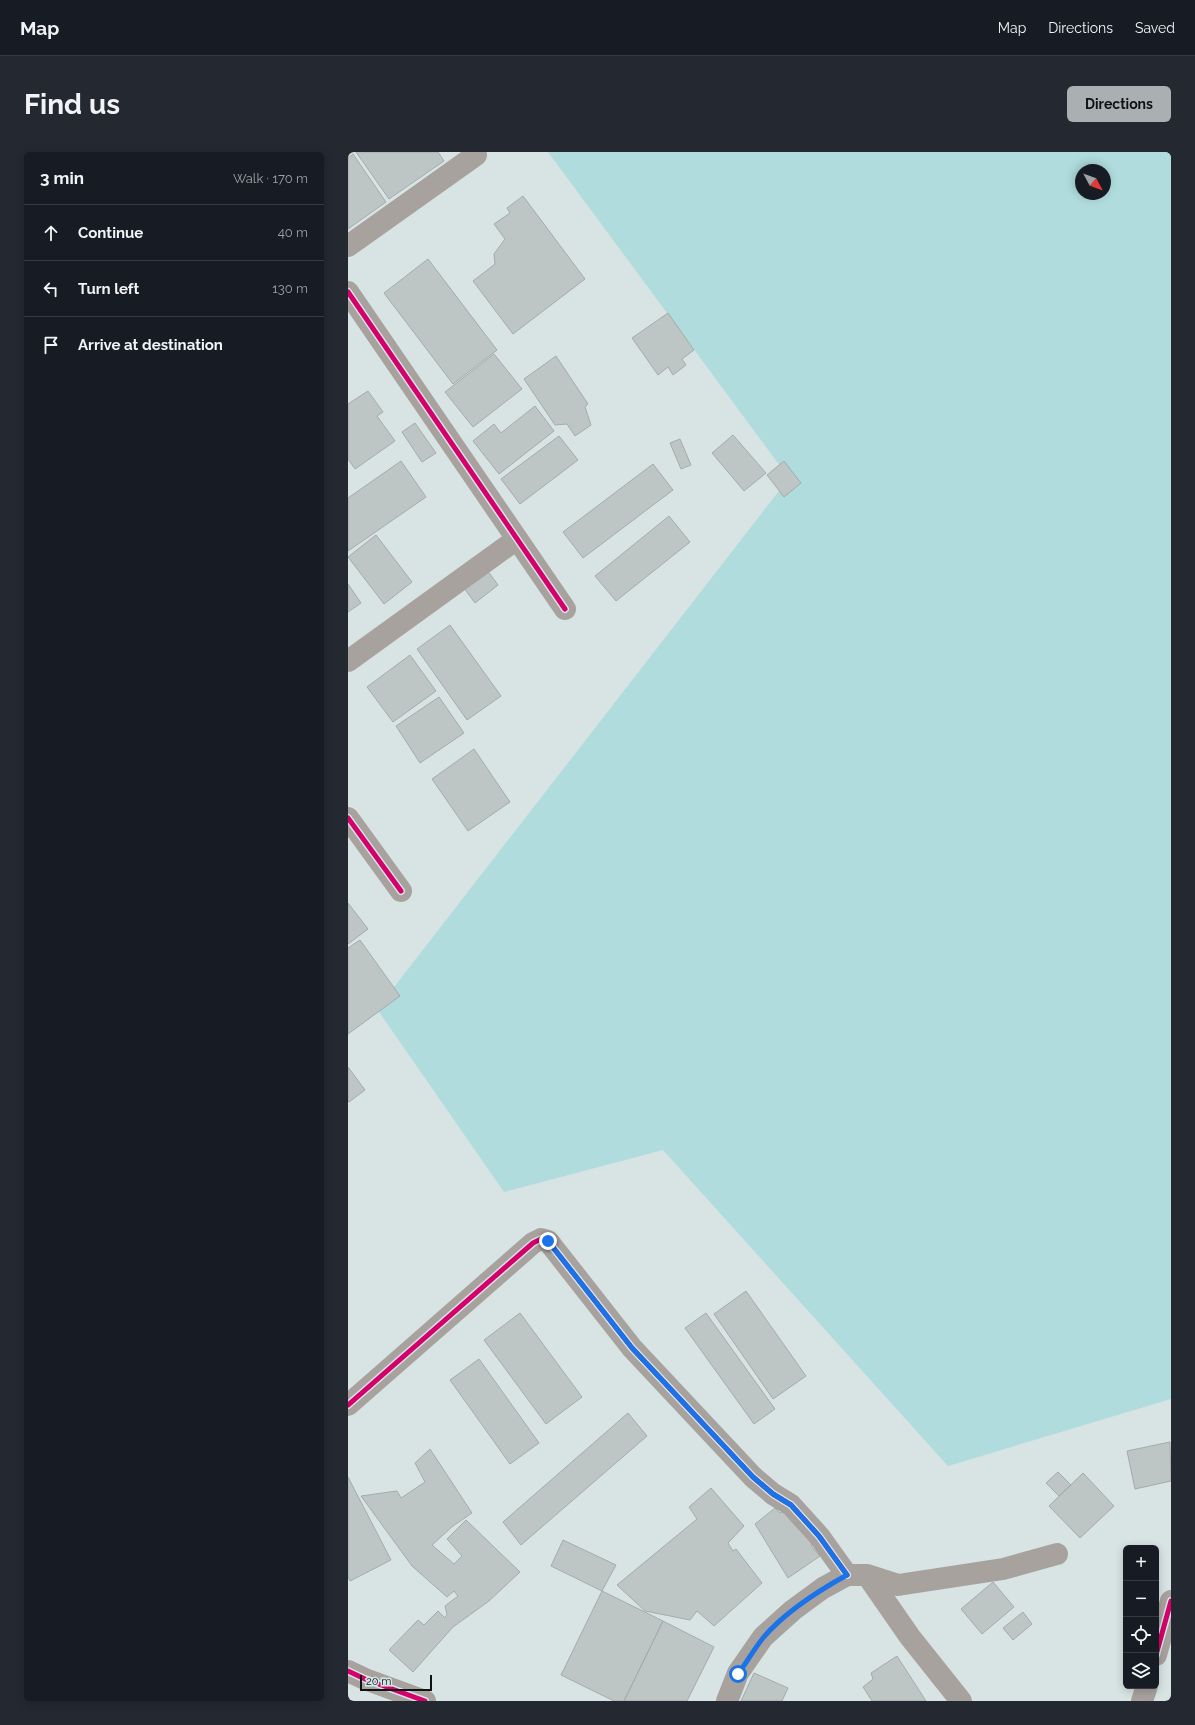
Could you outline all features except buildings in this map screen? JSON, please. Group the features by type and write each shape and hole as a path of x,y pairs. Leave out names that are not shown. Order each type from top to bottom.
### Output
{"street":[{"path":"348,246 476,155"},
{"path":"348,292 565,609"},
{"path":"348,661 517,539"},
{"path":"348,818 401,891"},
{"path":"348,1405 534,1243 541,1239 548,1241 632,1348 753,1477 773,1494 791,1505 857,1575 910,1637 961,1701"},
{"path":"727,1701 738,1674 763,1638 805,1601 823,1588 857,1575 898,1585 1003,1569 1057,1554"},
{"path":"1157,1653 1171,1601"},
{"path":"348,1671 365,1679 425,1701"},
{"path":"1142,1701 1146,1689"}],"shaded area":[{"path":"548,152 1171,152 1171,1399 948,1466 663,1150 504,1192 377,1009 789,478"}],"cycle path":[{"path":"348,292 565,609"},
{"path":"348,818 401,891"},
{"path":"348,1405 533,1243 541,1239 548,1241 632,1348 753,1477 773,1494 791,1505 819,1536 847,1575"},
{"path":"1157,1653 1171,1601"},
{"path":"348,1671 365,1679 425,1701"}],"route":[{"path":"548,1241 632,1348 720,1444 753,1477 773,1494 791,1505 819,1536 847,1575 823,1588 793,1610 763,1638 738,1674"}]}
